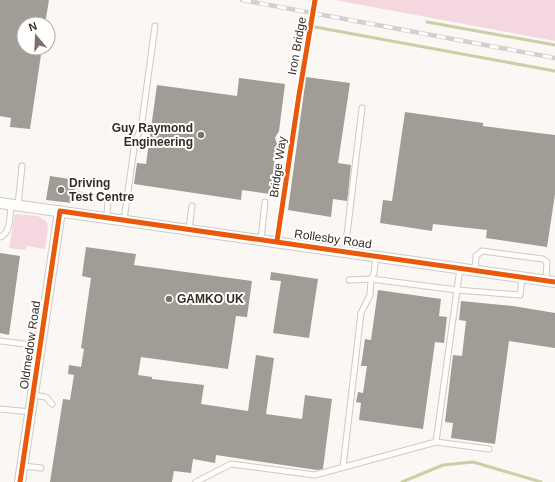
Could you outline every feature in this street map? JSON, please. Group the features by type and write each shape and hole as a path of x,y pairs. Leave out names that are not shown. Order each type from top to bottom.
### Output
{"street":[{"name":"Rollesby Road","path":"0,203 376,255 551,281"},
{"name":"Oldmedow Road","path":"20,482 60,211"}],"lane":[{"path":"124,220 135,141 141,129 155,26"},
{"path":"345,251 362,108"},
{"path":"0,237 4,236 7,231 15,205 22,166"},
{"path":"80,189 99,192 108,198 107,217"},
{"path":"261,239 265,202"},
{"path":"189,229 192,206"},
{"path":"475,270 476,256 482,251 543,260 547,262 551,281"},
{"path":"344,468 361,313 370,295 376,255"},
{"path":"436,442 460,268"},
{"path":"349,280 372,279 457,290 520,295 522,277"},
{"path":"0,341 40,346"},
{"path":"33,395 46,397 52,404"},
{"path":"0,409 31,412"},
{"path":"196,482 231,464 315,475 436,442 488,449"},
{"path":"23,466 41,468"}],"shaded area":[{"path":"335,0 555,0 555,41"},
{"path":"15,214 38,216 47,222 48,229 45,249 27,246 25,250 9,248"}],"building":[{"path":"0,0 49,0 46,16 16,16 16,56 41,56 30,129 10,127 11,118 0,116"},
{"path":"306,77 350,83 338,163 351,165 348,194 347,201 333,199 331,217 288,210"},
{"name":"Guy Raymond Engineering","path":"239,78 285,84 279,131 275,138 277,144 270,194 242,190 241,200 134,184 137,163 146,164 157,85 237,96"},
{"path":"405,112 483,123 483,126 555,135 555,194 547,247 486,238 487,230 433,224 432,231 380,223 383,200 392,201"},
{"name":"Driving Test Centre","path":"50,176 76,180 72,203 46,200"},
{"path":"86,247 136,254 134,265 252,281 247,317 236,316 228,369 141,357 138,375 152,377 152,379 204,385 201,404 248,411 256,355 274,358 266,414 302,419 305,395 332,399 323,469 317,470 216,455 215,463 193,459 191,473 174,471 172,482 50,482 63,399 70,400 74,375 68,374 69,365 81,367 84,349 81,348 91,278 82,276"},
{"path":"0,253 20,256 9,335 0,333"},
{"path":"271,272 318,279 309,338 273,333 281,281 270,280"},
{"path":"378,290 441,299 439,316 447,317 444,343 435,342 423,429 359,420 361,403 356,402 358,392 363,393 367,366 361,366 365,339 371,340"},
{"path":"461,301 513,306 555,313 555,348 509,341 495,444 451,438 453,423 445,422 453,355 462,356 466,321 459,320"}],"waterway":[{"path":"427,22 555,45"},
{"path":"315,27 555,71"},
{"path":"402,482 443,465 473,462 541,482"}],"railway":[{"path":"242,0 555,58"}],"cycle path":[{"name":"Iron Bridge","path":"277,241 315,0"},
{"path":"20,482 60,211 555,282"}],"place":[{"name":"Guy Raymond Engineering","path":"201,135"},
{"name":"Driving Test Centre","path":"61,190"},
{"name":"GAMKO UK","path":"169,299"}]}
